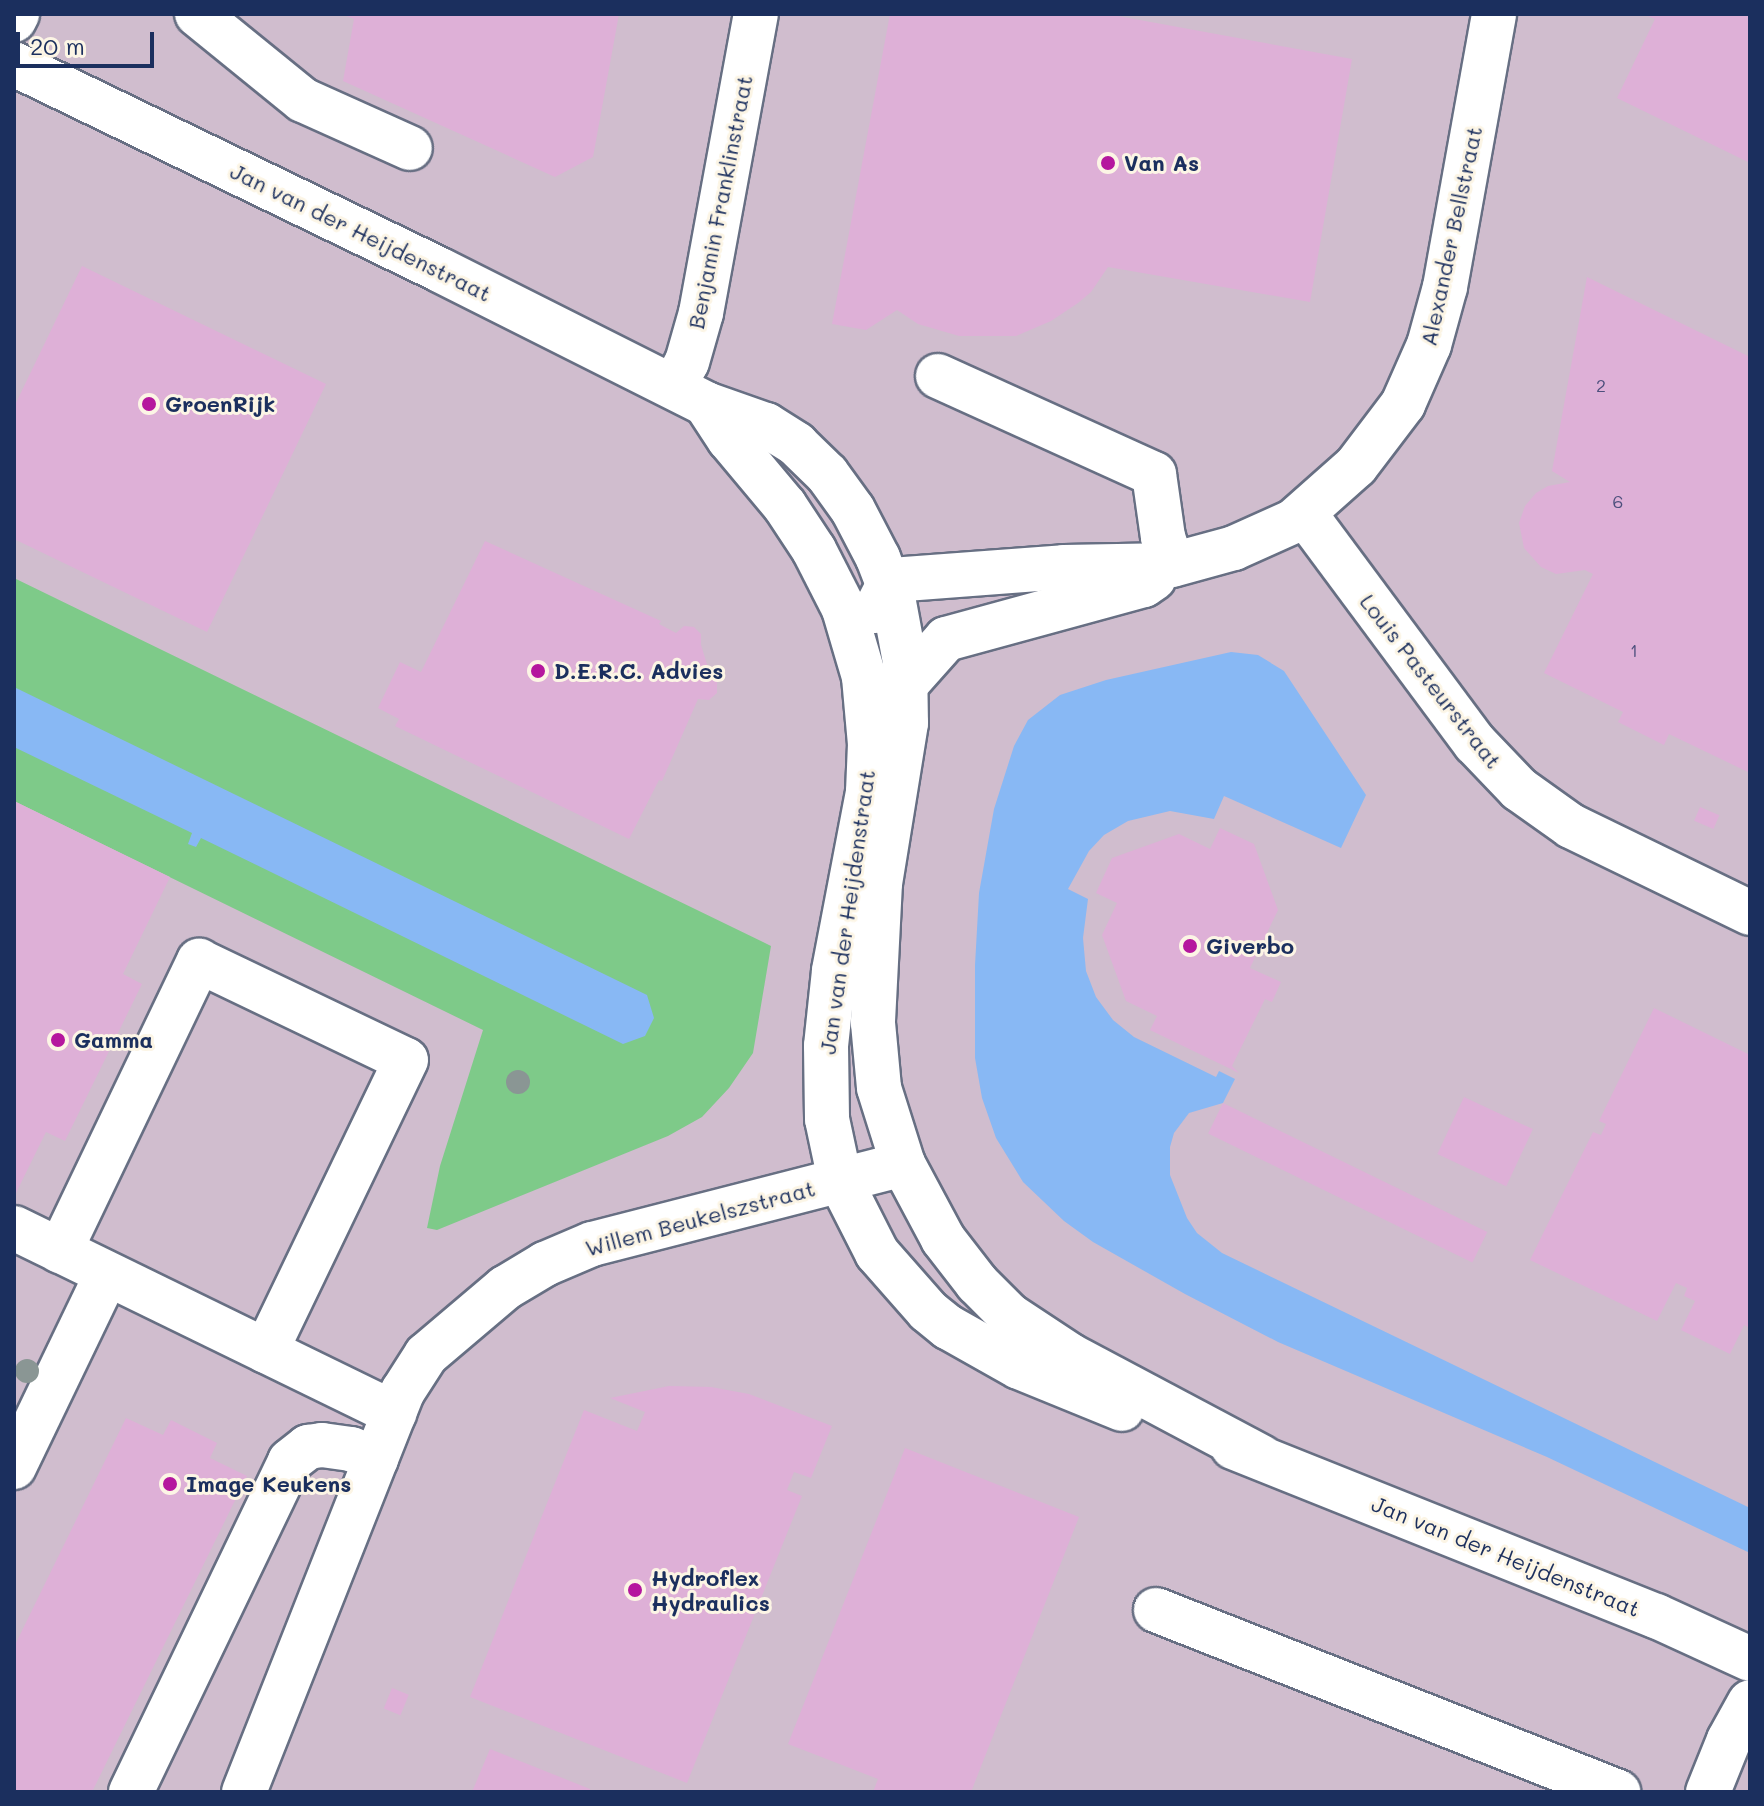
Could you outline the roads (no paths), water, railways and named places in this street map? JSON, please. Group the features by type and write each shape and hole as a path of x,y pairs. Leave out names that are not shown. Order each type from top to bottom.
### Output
{"street":[{"path":"14,20 17,14"},
{"path":"197,14 303,100 410,148"},
{"name":"Benjamin Franklinstraat","path":"690,395 687,362 701,313 756,14"},
{"name":"Alexander Bellstraat","path":"888,585 905,579 976,572 1172,565 1253,542 1304,513 1356,466 1403,404 1422,365 1445,287 1494,14"},
{"name":"Jan van der Heijdenstraat","path":"14,64 690,395 766,425 811,456 853,510 870,539 901,629 907,683 904,742 880,883 873,1023 881,1097 903,1164 943,1239 977,1283 1009,1315 1071,1356 1261,1457"},
{"path":"938,376 1154,474 1163,537 1172,565"},
{"name":"Jan van der Heijdenstraat","path":"690,395 785,506 814,550 844,609 857,649 869,721 868,792 834,971 825,1058 827,1119 840,1180 877,1253 909,1293 948,1327 1073,1392 1261,1457 1669,1621 1750,1659"},
{"name":"Louis Pasteurstraat","path":"1304,513 1475,743 1519,789 1571,826 1750,913"},
{"name":"Alexander Bellstraat","path":"907,683 946,639 1144,585 1172,565"},
{"path":"857,649 888,585"},
{"path":"60,1251 199,961 406,1060 266,1351"},
{"name":"Willem Beukelszstraat","path":"244,1792 394,1413 409,1378 426,1355 487,1301 545,1264 623,1235 903,1164"},
{"path":"14,1228 394,1413"},
{"path":"14,1467 107,1274"},
{"path":"131,1792 290,1461 308,1447 322,1445 351,1449 376,1459"},
{"path":"1156,1610 1618,1792"},
{"path":"1708,1792 1729,1740 1750,1702"}],"water":[{"path":"1231,652 1258,655 1284,671 1366,795 1341,848 1224,796 1214,819 1170,811 1128,821 1104,835 1089,851 1068,889 1088,899 1083,938 1086,971 1096,997 1113,1020 1134,1037 1216,1077 1219,1071 1235,1079 1223,1103 1189,1113 1174,1133 1170,1147 1170,1175 1187,1218 1197,1233 1222,1253 1750,1508 1750,1553 1547,1457 1278,1342 1185,1294 1093,1242 1064,1221 1023,1182 996,1138 982,1098 975,1058 975,965 979,893 994,809 1014,746 1028,720 1060,695 1106,680"},
{"path":"14,687 647,995 654,1018 645,1036 623,1044 201,838 196,847 188,844 192,833 14,747"}],"place":[{"name":"Van As","path":"1108,163"},
{"name":"GroenRijk","path":"149,404"},
{"name":"D.E.R.C. Advies","path":"538,671"},
{"name":"Giverbo","path":"1190,946"},
{"name":"Gamma","path":"58,1040"},
{"name":"Image Keukens","path":"170,1484"},
{"name":"Hydroflex Hydraulics","path":"635,1590"}]}
